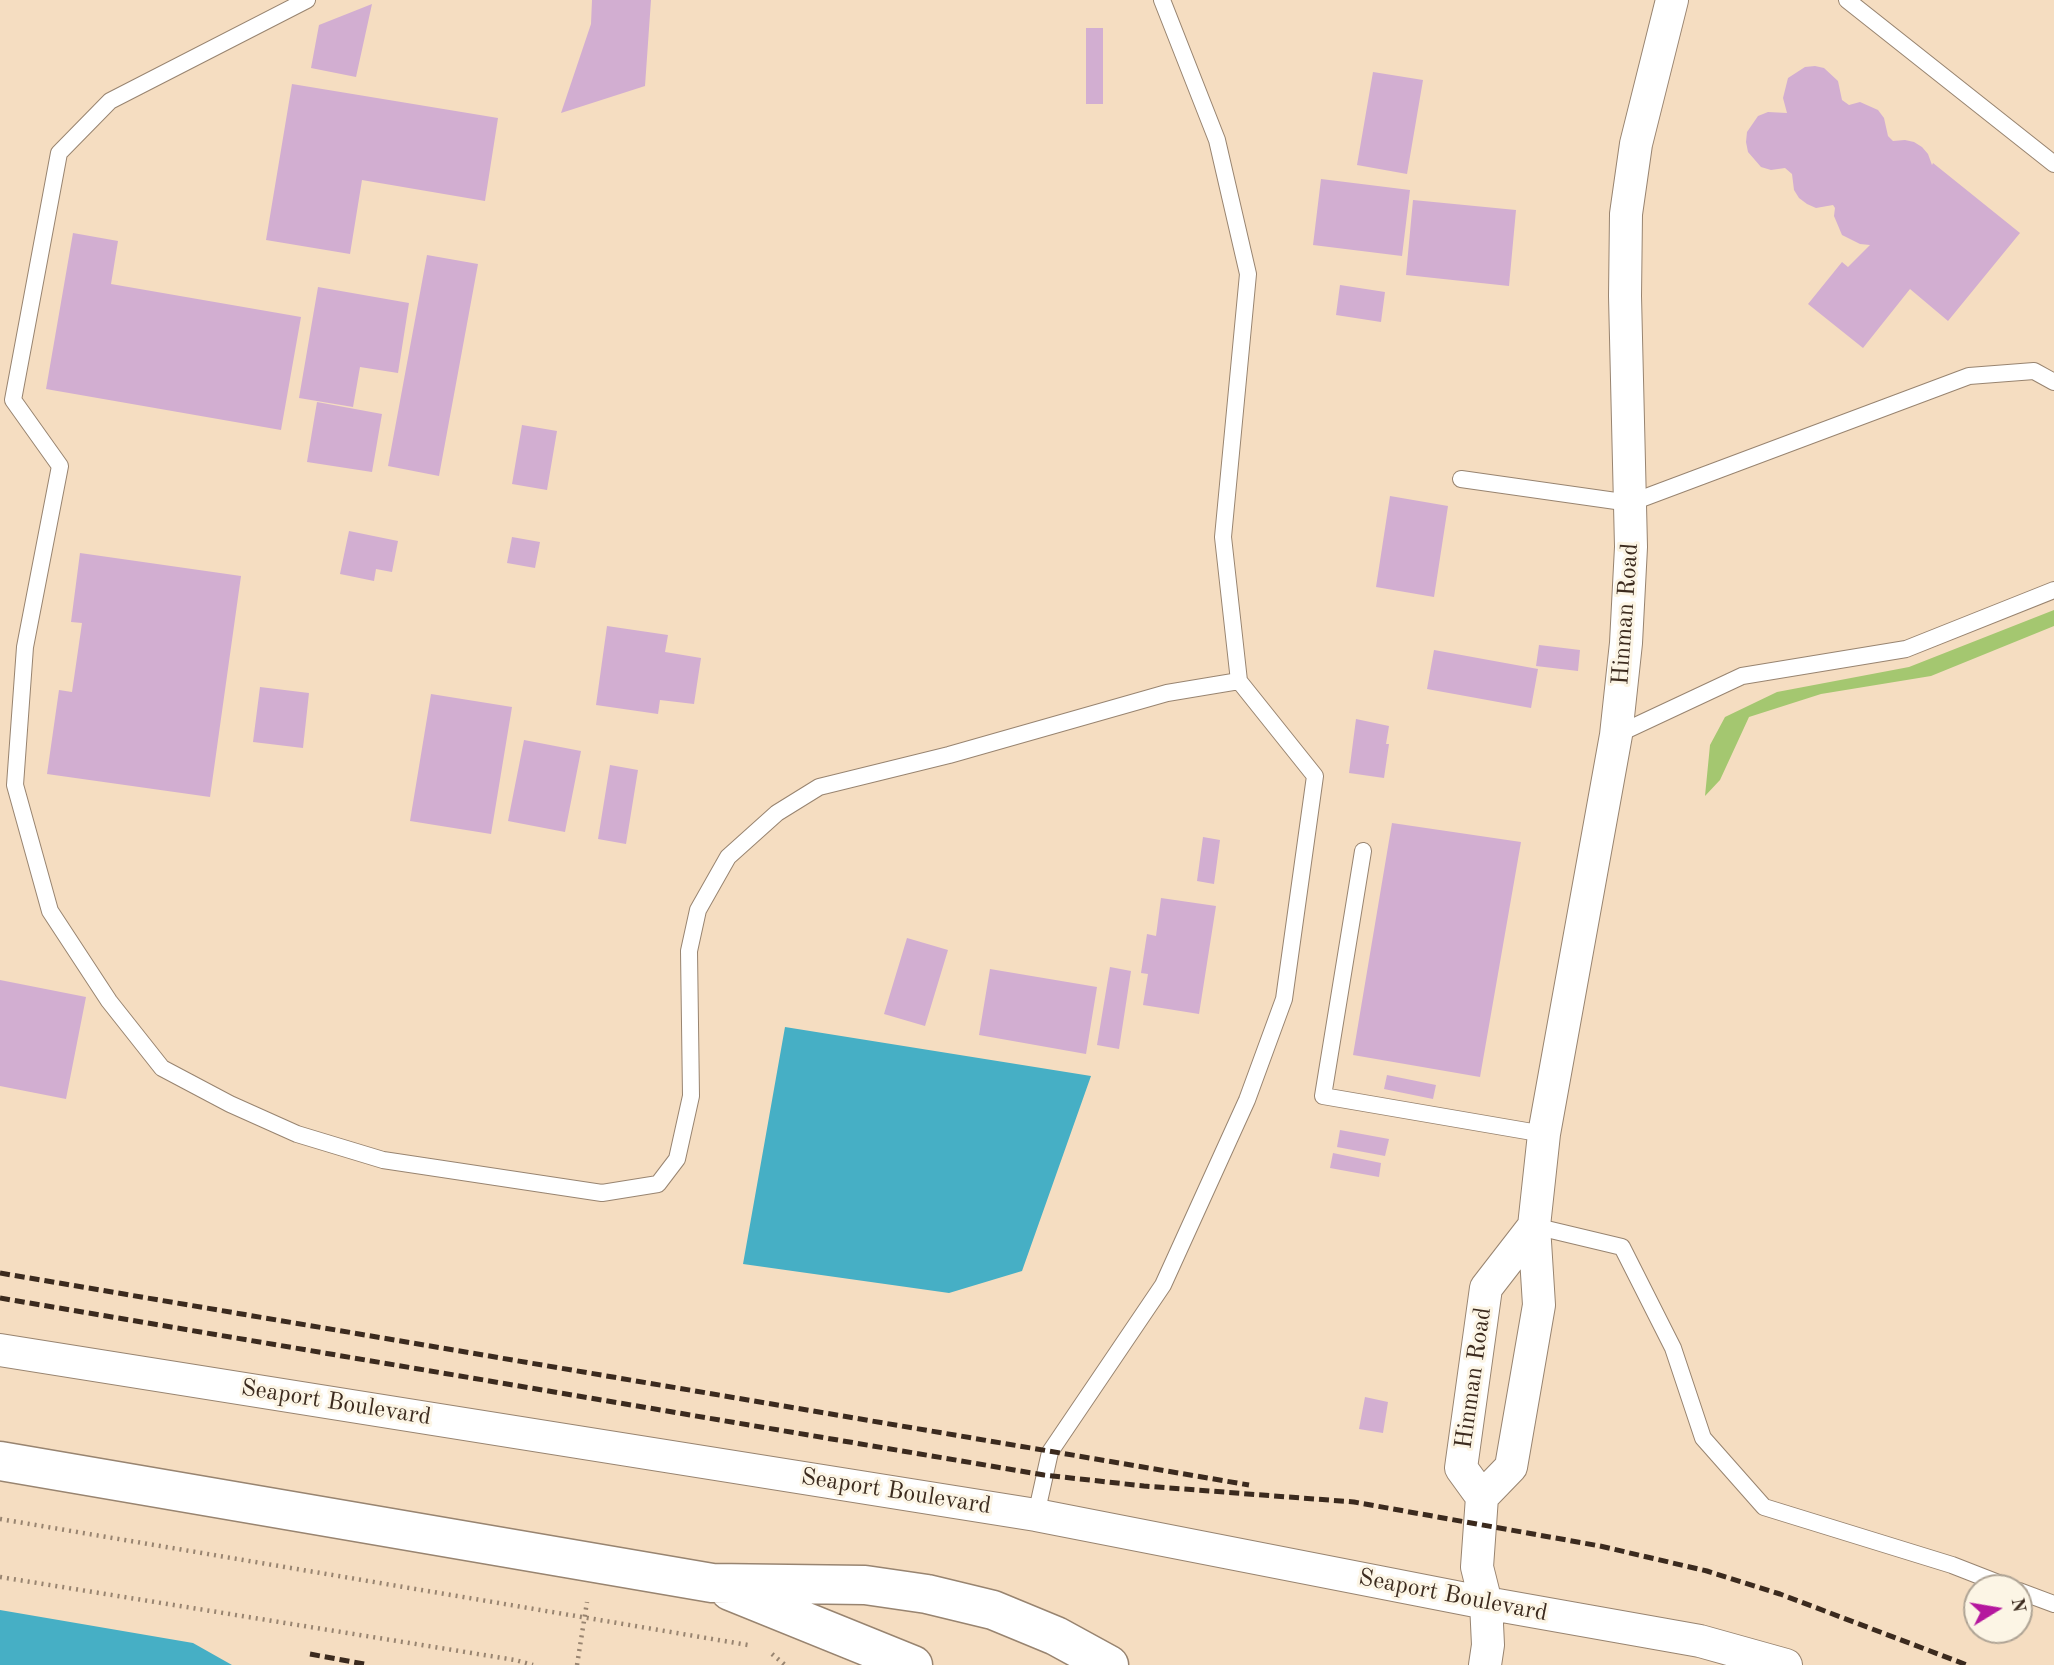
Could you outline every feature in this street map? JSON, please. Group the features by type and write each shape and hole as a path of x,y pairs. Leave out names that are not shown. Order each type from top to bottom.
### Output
{"main road":[{"path":"0,1461 712,1583 865,1586 927,1594 993,1610 1055,1636 1109,1665"},
{"path":"712,1583 913,1665"}],"street":[{"name":"Hinman Road","path":"1534,1226 1486,1288 1461,1468 1482,1497 1511,1467 1539,1305 1534,1226 1544,1134 1616,734 1626,643 1631,547 1625,296 1626,214 1636,144 1672,0"},
{"name":"Seaport Boulevard","path":"0,1350 1036,1515 1486,1603 1700,1641 1786,1665"},
{"path":"1482,1497 1477,1567 1486,1603 1488,1646 1485,1665"}],"lane":[{"path":"307,0 110,102 59,153 13,400 60,466 25,647 15,785 50,911 109,1002 162,1068 230,1104 297,1134 383,1160 602,1193 659,1184 677,1159 691,1096 689,951 698,910 728,857 777,813 819,787 949,755 1167,693 1239,681"},
{"path":"1036,1515 1050,1452 1163,1285 1247,1100 1284,999 1315,776 1239,681 1223,537 1248,274 1217,140 1162,0"},
{"path":"1847,0 2054,164"},
{"path":"1461,479 1630,503 1969,376 2034,371 2054,382"},
{"path":"1616,734 1742,676 1906,649 2054,590"},
{"path":"1363,850 1323,1096 1544,1134"},
{"path":"1534,1226 1622,1247 1673,1348 1703,1438 1764,1507 1975,1574"},
{"path":"2033,1596 2054,1604"}],"path":[{"path":"0,1519 754,1646"},
{"path":"577,1665 593,1563"},
{"path":"0,1577 502,1657 533,1665"},
{"path":"769,1651 785,1665"}],"green space":[{"path":"2054,610 2054,626 1931,676 1821,694 1749,717 1720,780 1705,796 1710,745 1725,717 1777,692 1909,667"}],"water":[{"path":"785,1027 1091,1076 1022,1271 949,1293 743,1264"},
{"path":"0,1610 193,1643 232,1665 0,1665"}],"building":[{"path":"592,0 651,0 645,86 561,113 591,24"},
{"path":"372,4 356,77 311,68 319,25"},
{"path":"1086,28 1103,28 1103,104 1086,104"},
{"path":"1805,67 1824,68 1838,81 1842,100 1849,105 1860,102 1878,110 1884,118 1888,136 1893,141 1905,140 1922,147 1932,165 1933,163 2020,233 1948,321 1910,289 1863,348 1808,304 1842,262 1848,267 1870,245 1860,244 1842,235 1834,216 1833,205 1816,208 1807,204 1794,190 1792,174 1785,168 1771,170 1761,167 1748,152 1746,142 1747,132 1758,116 1768,112 1787,113 1783,98 1788,78"},
{"path":"1373,72 1423,80 1407,174 1357,165"},
{"path":"292,84 498,118 485,201 362,180 350,254 266,240"},
{"path":"1321,179 1410,190 1402,256 1313,245"},
{"path":"1413,200 1516,210 1509,286 1406,275"},
{"path":"73,233 118,241 111,284 301,317 281,430 46,389"},
{"path":"427,255 478,264 439,476 388,466"},
{"path":"1340,285 1385,292 1381,322 1336,315"},
{"path":"318,287 409,303 398,373 360,367 353,407 299,398"},
{"path":"317,402 382,414 372,472 307,462"},
{"path":"522,425 557,431 547,490 512,484"},
{"path":"1390,496 1448,506 1434,597 1376,587"},
{"path":"349,531 398,541 392,572 376,569 374,581 340,574"},
{"path":"512,537 540,542 535,568 507,563"},
{"path":"80,553 241,576 210,797 47,774 59,690 72,692 82,623 71,622"},
{"path":"607,626 668,635 665,652 701,658 694,704 660,700 658,714 596,705"},
{"path":"1539,645 1580,650 1578,671 1536,666"},
{"path":"1434,650 1538,669 1531,708 1427,689"},
{"path":"260,687 309,693 303,748 253,742"},
{"path":"431,694 512,707 491,834 410,821"},
{"path":"1356,719 1389,726 1384,778 1349,773"},
{"path":"524,740 581,751 565,832 508,821"},
{"path":"610,765 638,770 626,844 598,839"},
{"path":"1392,823 1521,842 1480,1077 1353,1055"},
{"path":"1203,837 1220,840 1214,884 1197,881"},
{"path":"1161,898 1216,906 1199,1014 1143,1005 1148,974 1141,973 1147,934 1156,936"},
{"path":"907,938 948,950 925,1026 884,1014"},
{"path":"1110,967 1131,971 1119,1049 1097,1045"},
{"path":"990,969 1097,987 1086,1054 979,1035"},
{"path":"0,980 86,997 66,1099 0,1086"},
{"path":"1387,1075 1436,1085 1433,1099 1384,1089"},
{"path":"1340,1130 1389,1139 1385,1156 1337,1147"},
{"path":"1333,1153 1381,1163 1379,1177 1330,1168"},
{"path":"1365,1397 1388,1402 1383,1433 1359,1429"}],"railway":[{"path":"0,1273 1249,1485"},
{"path":"0,1298 1044,1475 1144,1486 1354,1502 1600,1546 1707,1571 1780,1594 1967,1665"},
{"path":"310,1654 369,1665"}]}
